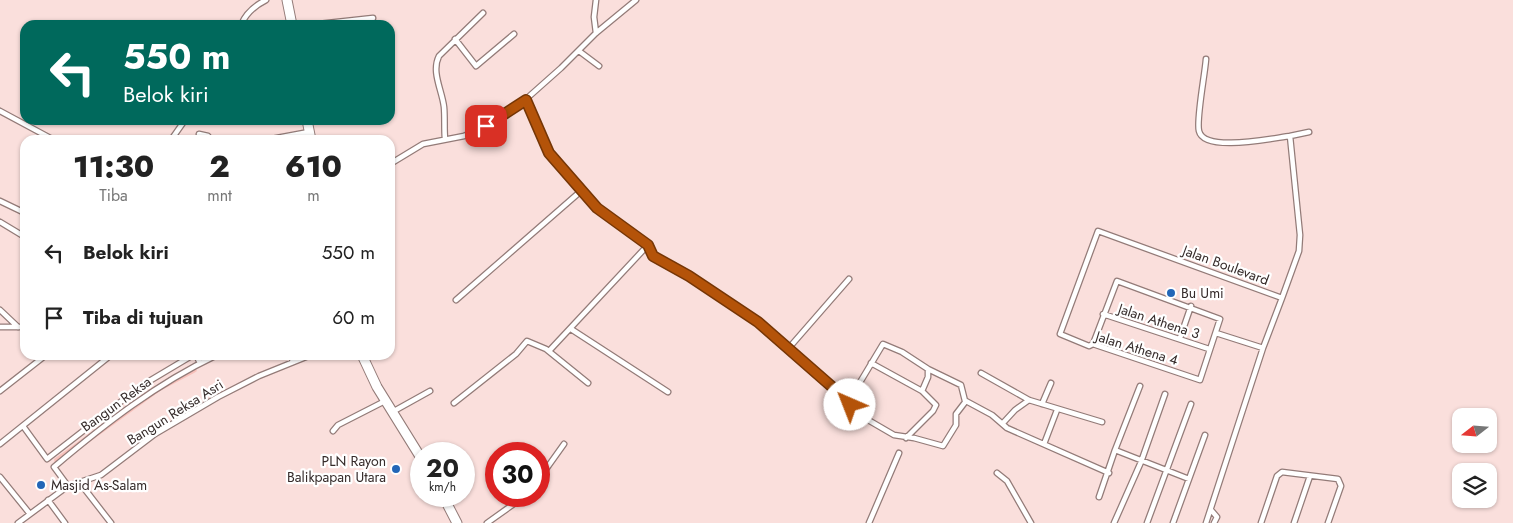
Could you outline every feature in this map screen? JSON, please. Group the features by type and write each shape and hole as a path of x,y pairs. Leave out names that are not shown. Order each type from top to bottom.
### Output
{"highway":[{"path":"287,0 291,20"},
{"path":"365,360 412,442"},
{"path":"448,507 457,523"}],"street":[{"path":"243,20 255,6 266,0"},
{"path":"596,0 594,22 596,33"},
{"path":"395,161 423,144 476,132 526,100 596,33 636,0"},
{"path":"444,139 444,110 436,77 436,62 439,56 482,13"},
{"path":"355,20 373,18"},
{"path":"455,39 475,66 514,34"},
{"path":"578,50 599,66"},
{"path":"1206,59 1198,120 1199,133 1203,138 1215,143 1290,136 1309,132"},
{"path":"526,100 549,153 597,208 648,245 653,256 689,276 758,322 838,392 850,405 863,417 894,435 943,446 956,425 956,414 965,401 961,385 928,369 886,343 878,350 871,362 850,405"},
{"path":"0,111 20,122"},
{"path":"26,125 45,135"},
{"path":"199,134 204,135"},
{"path":"1282,298 1294,267 1300,243 1290,136"},
{"path":"456,300 581,191"},
{"path":"0,201 20,211"},
{"path":"0,222 20,234"},
{"name":"Jalan Boulevard","path":"1060,334 1096,232 1100,231 1282,298 1263,348 1206,523"},
{"path":"549,351 648,245"},
{"path":"788,349 849,279"},
{"path":"1093,344 1116,282 1220,317 1216,333 1208,349"},
{"path":"1180,338 1191,306"},
{"path":"0,310 18,327"},
{"name":"Jalan Athena 3","path":"1103,314 1180,338 1208,349"},
{"path":"0,327 18,327"},
{"path":"571,328 668,392"},
{"path":"1216,333 1263,348"},
{"name":"Jalan Athena 4","path":"1060,334 1089,346 1093,344 1200,380 1204,372 1208,349"},
{"path":"454,403 516,354 526,341 549,351 588,383"},
{"path":"0,391 40,360"},
{"path":"0,444 104,360"},
{"name":"Bangun Reksa Asri","path":"47,459 133,392 187,360"},
{"name":"Bangun Reksa","path":"54,467 122,411 153,390 206,360"},
{"name":"Bangun Reksa Asri","path":"18,523 68,486 100,475 155,434 218,397 298,360"},
{"path":"871,362 922,391 933,401 936,408 906,438"},
{"path":"922,391 928,377 928,369"},
{"path":"981,373 1029,400 1102,422"},
{"path":"1042,404 1051,383"},
{"path":"1099,497 1140,386"},
{"path":"394,411 430,391"},
{"path":"1114,523 1140,462 1165,394"},
{"path":"333,431 338,425 386,400"},
{"path":"1003,423 1015,410 1029,400"},
{"path":"965,401 982,408 1007,428 1108,473"},
{"path":"1147,523 1191,404"},
{"path":"1044,444 1057,410"},
{"path":"23,426 68,486"},
{"path":"1173,523 1205,435"},
{"path":"550,464 564,444"},
{"path":"1115,450 1140,462 1189,479"},
{"path":"869,523 899,453"},
{"path":"1261,523 1277,476 1282,472 1338,479 1341,486 1328,523"},
{"path":"997,473 1007,481 1031,523"},
{"path":"1294,523 1310,476"},
{"path":"0,477 30,514"},
{"path":"80,483 112,523"},
{"path":"48,500 65,523"},
{"path":"487,523 510,507"},
{"path":"1211,510 1217,517 1214,523"}],"shaded area":[{"path":"193,365 197,371 160,391 69,457 55,464 54,459 88,434 140,398"}],"place":[{"name":"Bu Umi","path":"1171,293"},
{"name":"PLN Rayon Balikpapan Utara","path":"396,469"},
{"name":"Masjid As-Salam","path":"41,485"}],"route":[{"path":"486,126 526,100 549,153 597,208 648,245 653,256 689,276 758,322 838,392 850,405"}]}
